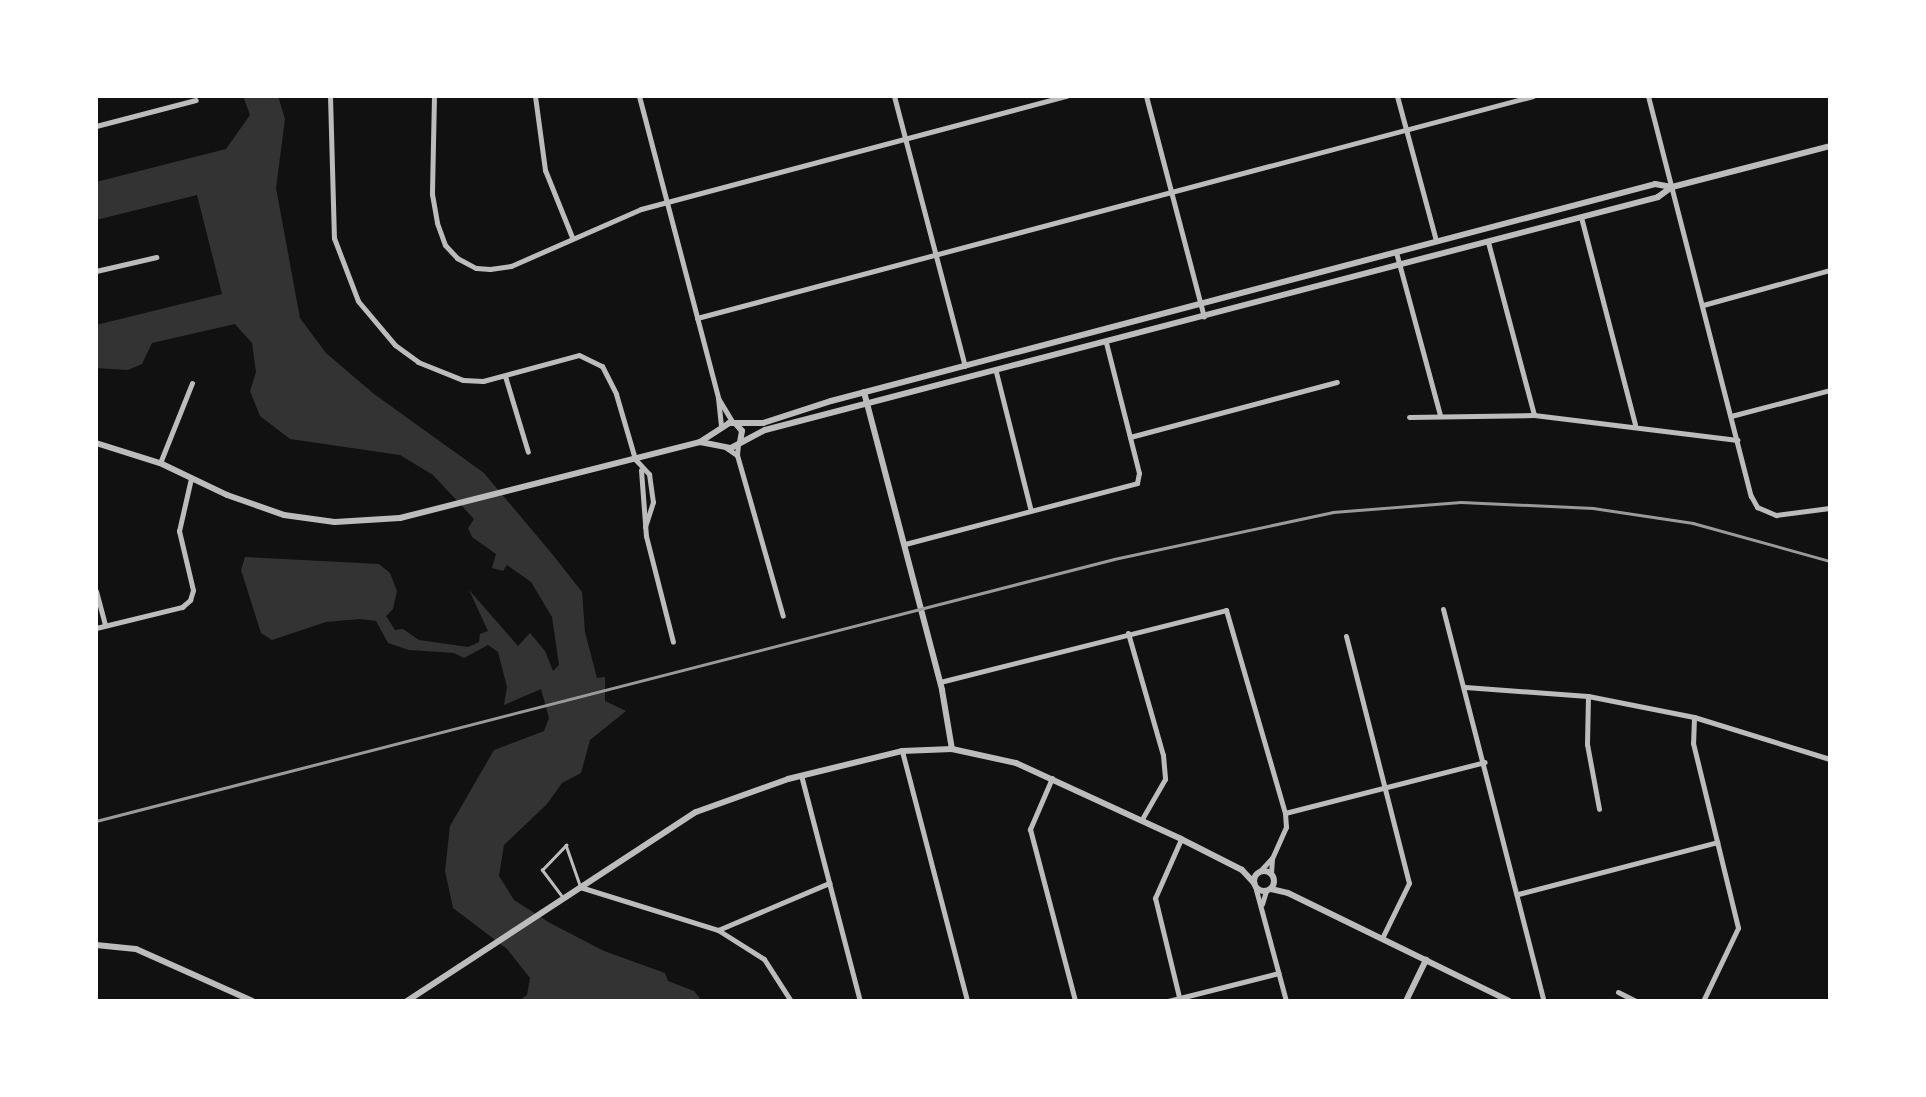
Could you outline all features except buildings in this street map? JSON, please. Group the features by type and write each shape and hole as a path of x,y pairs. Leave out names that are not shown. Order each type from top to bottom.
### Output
{"street":[{"path":"330,96 334,238 358,301 395,345 418,362 463,380 505,376 579,355 602,366 616,394 635,459 641,470 645,527 673,642"},
{"path":"434,96 432,194 437,223 444,245 476,268 511,266 572,237 667,203 905,142 1068,96"},
{"path":"535,96 545,170 572,237"},
{"path":"639,96 719,398 724,446 737,455"},
{"path":"894,96 965,366"},
{"path":"1146,96 1204,317"},
{"path":"1397,96 1436,242"},
{"path":"697,318 1533,96"},
{"path":"1648,96 1737,440 1757,506 1776,515 1793,516 1830,508"},
{"path":"96,126 195,100"},
{"path":"700,442 724,446 739,443 765,430 996,372 1658,197 1672,187 1830,146"},
{"path":"96,443 160,463 258,507 311,520 376,521 449,506 700,442 720,427 763,423 864,392 1655,184 1672,187"},
{"path":"1581,217 1635,424"},
{"path":"1488,242 1534,415"},
{"path":"1396,252 1440,415"},
{"path":"96,271 156,257"},
{"path":"1703,304 1830,270"},
{"path":"905,544 1137,483 1130,437 1106,343"},
{"path":"996,372 1031,511"},
{"path":"505,376 528,452"},
{"path":"1130,437 1338,382"},
{"path":"160,463 192,383"},
{"path":"1731,416 1830,390"},
{"path":"864,392 940,682 952,750"},
{"path":"719,398 735,424 742,430 737,455 783,616"},
{"path":"1409,417 1534,415 1635,424 1737,440"},
{"path":"641,470 649,474 652,488 645,527"},
{"path":"96,628 182,607 190,600 193,590 179,531 191,478"},
{"path":"96,591 105,625"},
{"path":"940,682 1226,610 1285,813 1286,827 1272,858 1258,872 1255,884 1286,1001"},
{"path":"1443,610 1485,761 1544,1001"},
{"path":"1128,633 1163,755 1165,779 1142,819"},
{"path":"1346,636 1409,883 1382,938"},
{"path":"1465,687 1588,696 1694,718 1830,759"},
{"path":"1588,696 1587,744 1599,809"},
{"path":"1694,718 1692,743 1738,928 1703,1001"},
{"path":"407,1001 696,812 801,775 902,751 952,750 1016,763 1142,819 1242,870 1273,876 1288,893"},
{"path":"902,751 967,1001"},
{"path":"1285,813 1485,761"},
{"path":"801,775 860,1001"},
{"path":"1052,778 1030,829 1074,1001"},
{"path":"1180,999 1155,898 1181,839"},
{"path":"1518,894 1717,842"},
{"path":"1262,907 1273,876 1272,858"},
{"path":"1242,870 1255,884 1268,890 1288,893 1509,1001"},
{"path":"718,930 829,883"},
{"path":"580,886 718,930 764,959 791,1001"},
{"path":"96,945 136,950 252,1001"},
{"path":"1406,1001 1426,960"},
{"path":"1168,1001 1279,973"},
{"path":"1618,992 1636,1001"}],"lane":[{"path":"563,898 542,870 566,845 580,886"}],"shaded area":[{"path":"243,96 278,96 285,119 276,188 300,318 326,353 374,394 484,473 553,555 582,592 585,632 597,678 605,677 605,701 626,711 590,740 581,773 562,783 547,804 504,845 499,876 514,900 550,923 604,951 665,973 668,981 694,991 702,1001 519,1001 527,995 530,978 507,949 453,908 445,871 450,826 494,750 544,731 549,718 541,689 504,705 507,687 498,652 488,645 464,658 454,653 409,650 388,643 376,621 360,619 326,622 272,640 261,633 241,570 245,557 379,564 390,573 397,591 393,609 386,616 395,630 403,629 419,640 468,647 479,642 480,634 488,631 469,590 518,646 530,633 545,651 553,671 559,665 552,617 531,582 507,565 503,571 492,568 496,554 472,537 468,528 474,519 433,475 400,455 290,439 260,416 250,391 256,372 252,343 235,324 152,343 142,364 128,370 96,368 96,325 222,294 197,195 96,220 96,182 226,149 250,115"}],"railway":[{"path":"96,821 1114,559 1333,512 1461,502 1593,508 1693,523 1830,561"}]}
